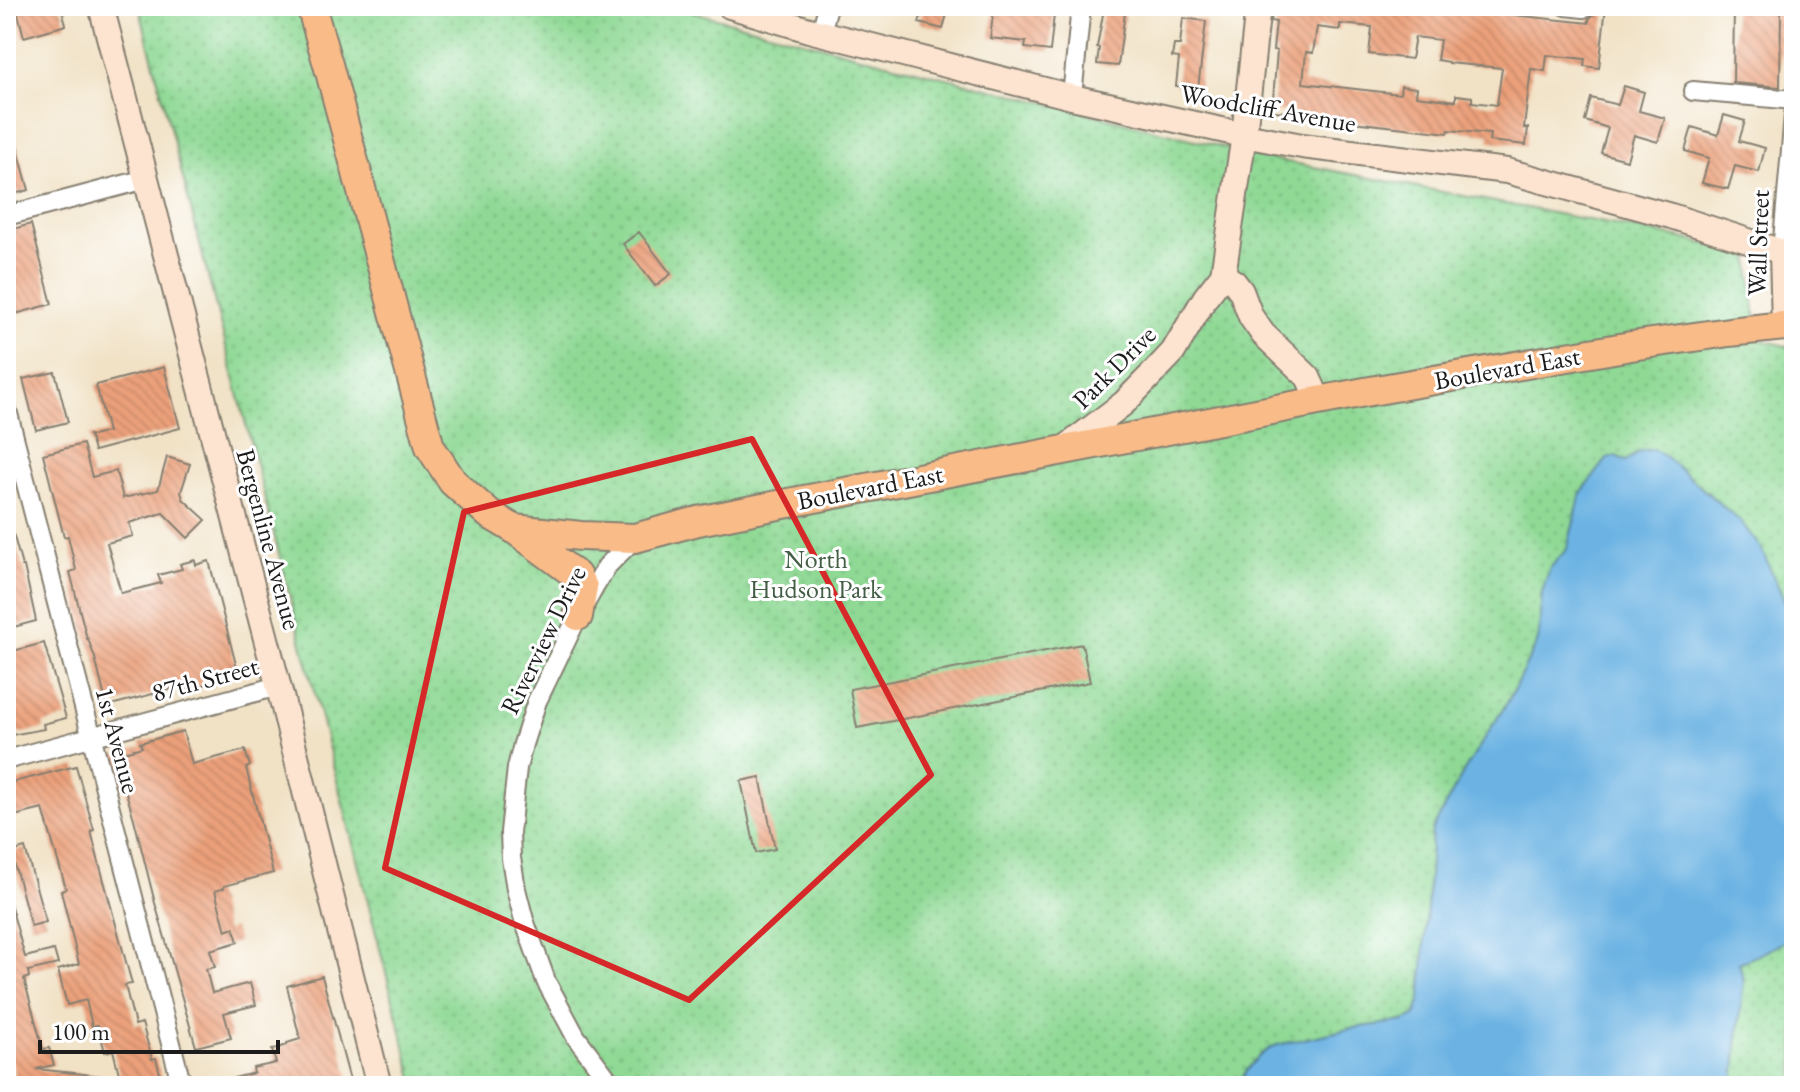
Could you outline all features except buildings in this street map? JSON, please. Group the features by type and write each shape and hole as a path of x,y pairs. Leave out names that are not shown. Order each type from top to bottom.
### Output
{"main road":[{"name":"Bergenline Avenue","path":"101,6 379,1086"},
{"name":"Boulevard East","path":"311,6 430,447 453,482 489,514 514,529 635,538 698,521 1319,401 1631,346 1789,327"},
{"name":"Woodcliff Avenue","path":"730,6 821,33 1072,97 1244,135 1302,146 1507,171 1671,216 1788,256"},
{"name":"Park Drive","path":"1062,451 1124,403 1173,352 1205,298 1223,275 1244,135 1258,6"},
{"name":"Wall Street","path":"1788,256 1789,327"},
{"path":"1223,275 1241,291 1251,317 1263,334 1308,377 1319,401"},
{"path":"514,529 576,575 583,587 578,616"}],"street":[{"path":"821,33 828,6"},
{"path":"1072,97 1081,6"},
{"path":"1693,91 1794,100"},
{"name":"Wall Street","path":"1788,256 1794,115"},
{"path":"6,216 146,179"},
{"name":"1st Avenue","path":"6,406 182,1086"},
{"name":"Riverview Drive","path":"613,1086 576,1037 546,981 516,889 510,832 523,744 537,701 578,616 607,566 635,538"},
{"name":"87th Street","path":"6,760 278,686"}],"highlighted area":[{"path":"752,439 931,775 689,1000 385,868 464,512"}],"green space":[{"name":"North Hudson Park","path":"139,6 671,6 1267,158 1682,238 1749,255 1758,339 1794,348 1794,1086 415,1086"}],"water":[{"path":"1653,449 1741,522 1761,548 1794,622 1794,934 1739,963 1744,980 1734,1086 1239,1086 1254,1061 1277,1045 1353,1028 1404,1021 1415,1016 1421,998 1432,830 1464,771 1507,703 1538,641 1542,592 1550,568 1567,549 1581,493 1607,459 1616,456 1626,461 1641,451"}]}
